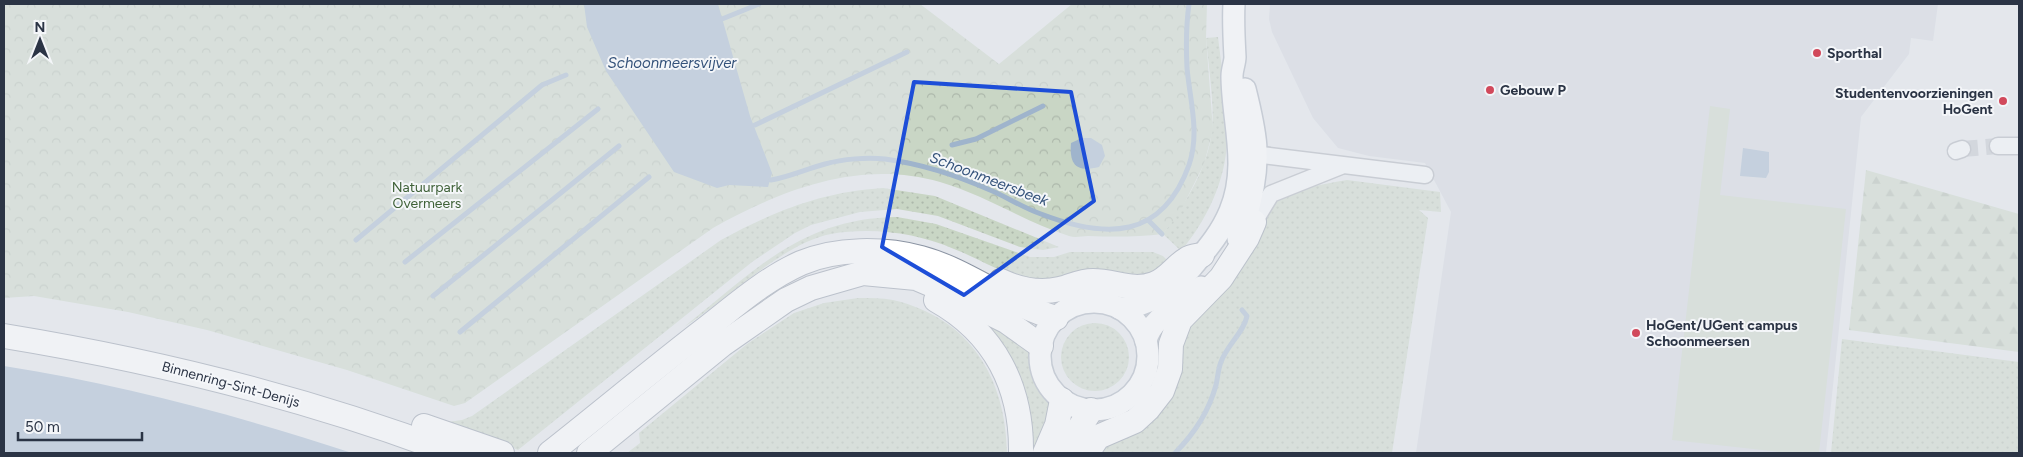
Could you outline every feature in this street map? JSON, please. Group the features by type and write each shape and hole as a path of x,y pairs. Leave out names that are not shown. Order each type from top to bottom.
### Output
{"highway":[{"path":"1087,453 1098,437 1134,421 1148,409 1162,391 1170,369 1171,344 1180,320 1221,278 1247,238 1249,225"},
{"path":"550,453 747,297 802,263 834,254 888,252 920,258 964,275 1037,313 1056,318"},
{"path":"964,275 983,272 1003,282 1032,292 1062,289 1076,282 1096,281 1137,289 1155,284 1168,276 1188,258 1202,255"},
{"path":"593,450 723,344 786,300 811,288 863,273 916,278 1006,321 1040,346"},
{"path":"845,279 915,292 938,301 960,315 978,332 999,359 1011,383 1018,410 1021,453"},
{"name":"Binnenring-Sint-Denijs","path":"4,336 78,348 206,376 321,408 452,453"},
{"path":"1046,453 1057,425 1062,400"},
{"path":"321,408 371,407 502,453"},
{"path":"1069,453 1078,430 1091,410"}],"main road":[{"path":"1146,341 1140,328 1131,316 1119,308 1103,303 1086,303 1069,308 1056,318 1046,331 1040,346 1040,361 1044,376 1051,389 1062,400 1076,407 1091,410 1108,408 1124,401 1136,390 1145,375 1148,332 1160,319 1198,289 1212,275 1249,225 1257,177 1248,154 1232,75 1235,59 1234,4"},
{"path":"1119,308 1136,307 1150,302 1184,276 1202,255 1221,229 1230,210 1248,154"}],"street":[{"path":"1998,146 2019,146"},
{"path":"1248,154 1425,175"},
{"path":"1249,225 1271,194 1343,165"}],"highlighted area":[{"path":"914,82 1071,92 1094,201 964,295 882,247"}],"shaded area":[{"name":"HoGent/UGent campus Schoonmeersen","path":"1270,4 1938,4 1933,41 1911,38 1909,54 1861,117 1826,453 1416,453 1451,212 1425,163 1369,156 1338,148 1313,118 1272,32 1269,19"}],"green space":[{"name":"Natuurpark Overmeers","path":"4,4 920,4 999,64 1072,4 1207,4 1206,38 1213,130 1204,164 1181,210 1163,234 1071,237 957,187 910,176 881,174 851,176 794,190 767,201 713,228 465,403 454,406 347,370 207,330 128,312 34,296 4,298"},
{"path":"1218,37 1227,114 1226,155 1219,185 1213,200 1199,227 1181,251 1163,234 1201,172 1210,144 1213,109 1206,38"},
{"path":"1710,106 1730,109 1720,195 1846,209 1819,453 1790,453 1672,440"},
{"path":"1866,170 2019,214 2019,352 1849,330"},
{"path":"1347,180 1440,192 1441,212 1419,210 1428,218 1392,453 1096,453 1120,435 1176,346 1276,200 1302,189"},
{"path":"883,188 935,196 1059,247 1043,250 1020,247 938,216 897,209 860,212 811,225 795,233 752,262 518,450 448,422 472,416 721,240 760,220 799,205 839,194"},
{"path":"897,217 936,224 1030,257 1054,257 1070,252 1153,252 1163,256 1169,262 1150,274 1142,276 1134,277 1089,271 1039,282 1011,275 940,243 910,235 878,231 831,234 813,239 775,260 684,327 757,268 781,251 806,237 833,227 863,220"},
{"path":"858,298 893,300 920,309 943,321 963,337 978,355 991,376 1000,400 1005,426 1007,453 627,453 640,443 639,433 747,344 794,313 824,303"},
{"path":"963,310 1033,349 1035,371 1040,384 1054,402 1037,453 1027,453 1027,435"},
{"path":"1095,323 1108,326 1119,333 1126,344 1129,357 1126,370 1119,381 1108,388 1095,391 1082,388 1071,381 1064,370 1061,357 1064,344 1071,333 1082,326"},
{"path":"1842,339 2019,362 2019,453 1831,453"}],"water":[{"name":"Schoonmeersvijver","path":"584,4 718,4 750,116 772,173 768,187 729,185 717,188 674,172 606,71 587,27"},
{"path":"1082,138 1091,138 1102,145 1105,156 1099,167 1085,169 1076,166 1073,162 1071,143"},
{"path":"1743,148 1769,152 1769,172 1766,178 1740,176"},
{"path":"4,366 92,382 180,402 267,426 352,453 4,453"}],"waterway":[{"path":"722,19 759,4"},
{"name":"Schoonmeersbeek","path":"771,180 839,161 863,158 885,159 926,167 952,175 996,193 1034,212 1065,222 1109,229 1129,227 1147,220 1164,208 1178,190 1192,153 1194,129 1186,52 1189,4"},
{"path":"755,125 907,52"},
{"path":"356,240 542,85 566,75"},
{"path":"952,145 976,139 1043,106"},
{"path":"405,262 598,109"},
{"path":"433,296 619,146"},
{"path":"460,332 649,177"},
{"name":"Schoonmeersbeek","path":"1149,221 1162,234"},
{"name":"Schoonmeersbeek","path":"1175,453 1205,413 1213,395 1220,365 1245,322 1247,316 1242,310"}],"tunnel":[{"path":"1962,149 1998,146"}],"place":[{"name":"Sporthal","path":"1817,53"},
{"name":"Gebouw P","path":"1490,90"},
{"name":"Studentenvoorzieningen HoGent","path":"2003,101"},
{"name":"HoGent/UGent campus Schoonmeersen","path":"1636,333"}]}
